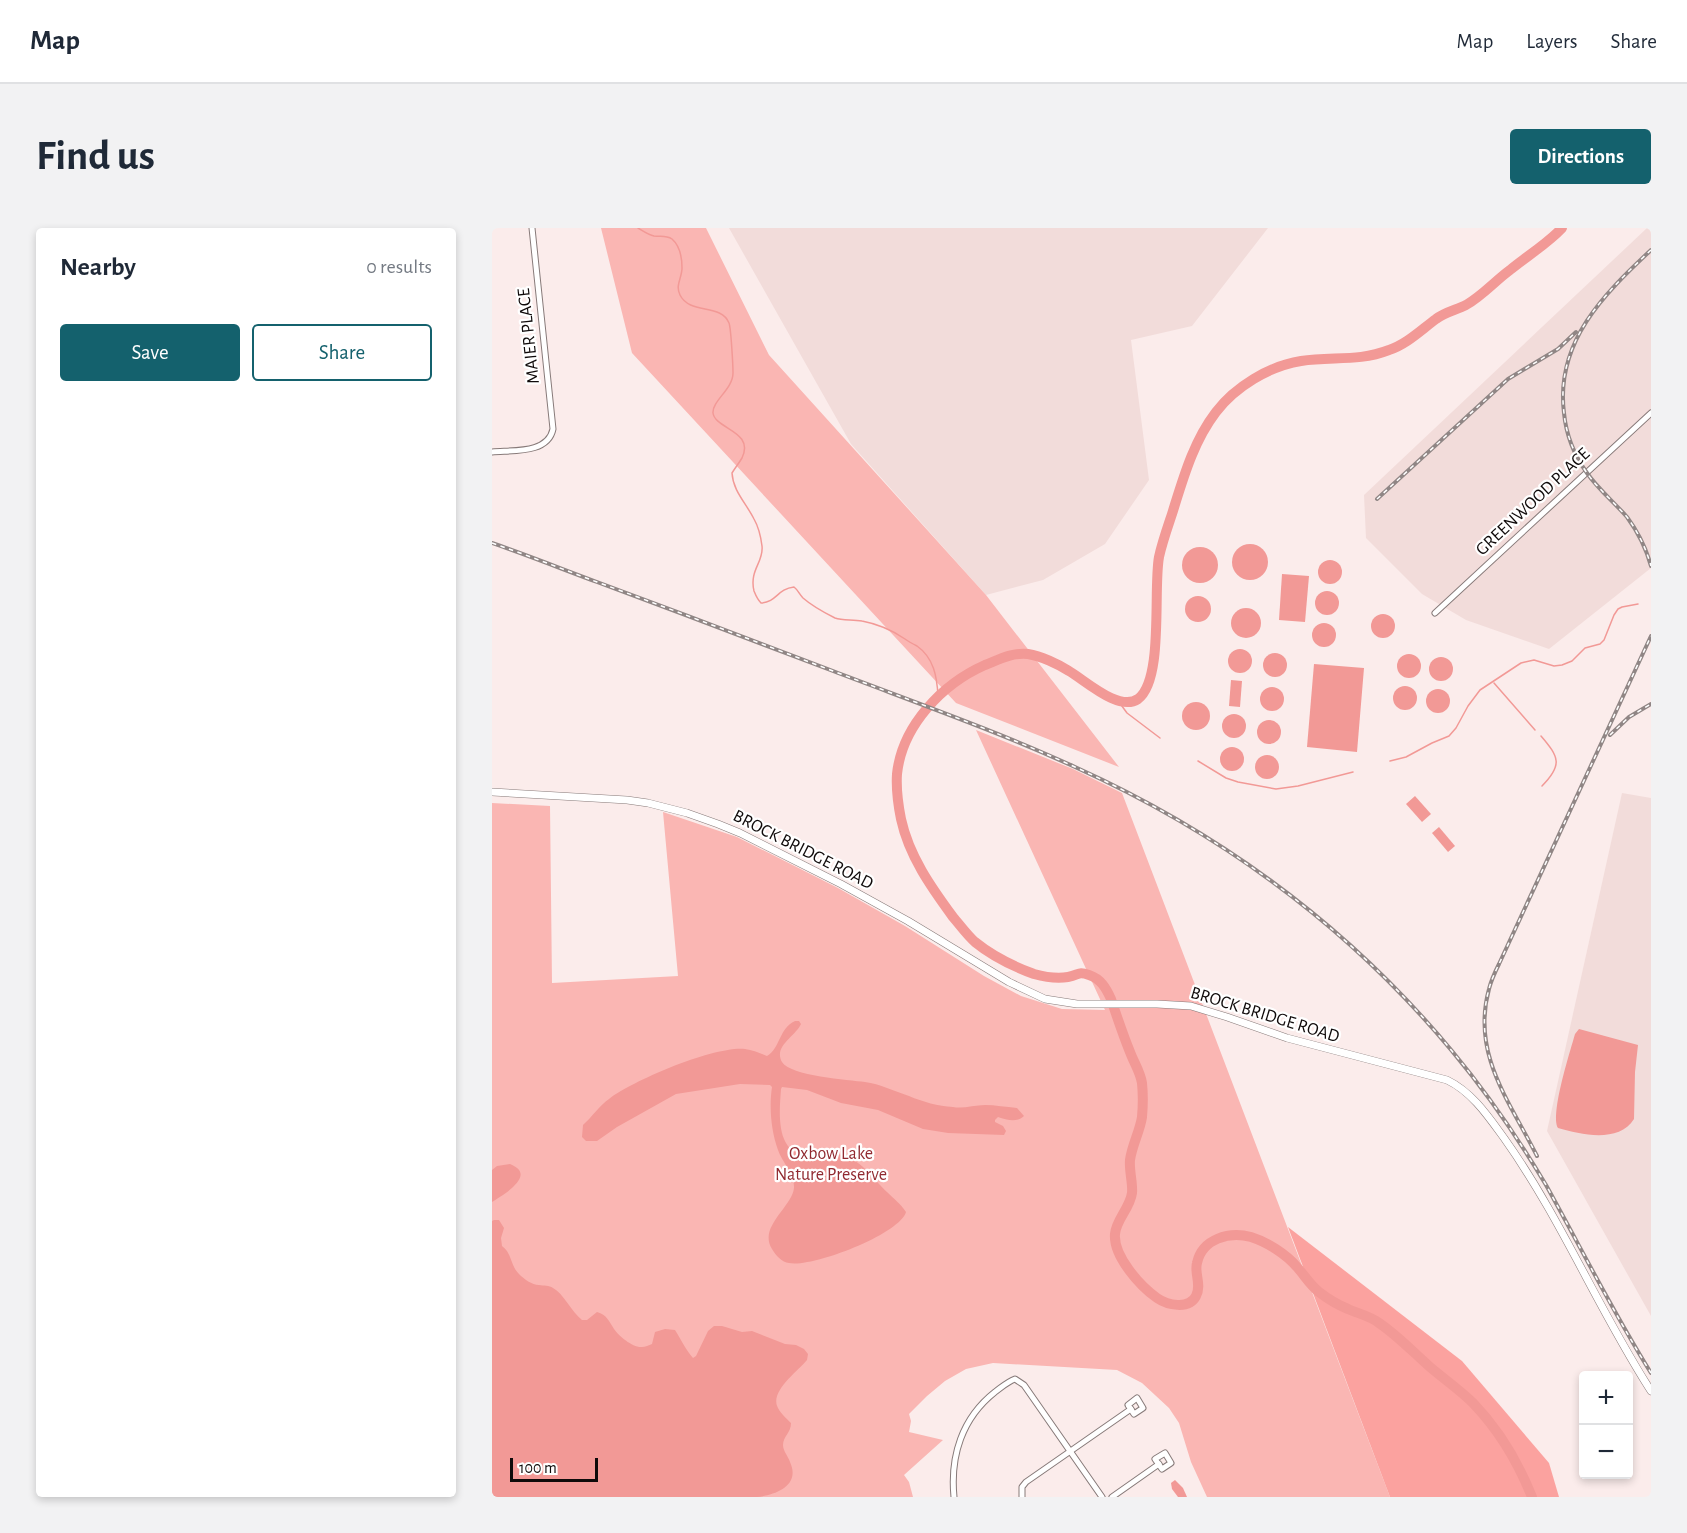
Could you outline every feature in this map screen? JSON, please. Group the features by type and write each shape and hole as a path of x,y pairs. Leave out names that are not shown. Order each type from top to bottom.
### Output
{"street":[{"name":"MAIER PLACE","path":"492,452 534,448 545,444 552,435 553,423 532,228"},
{"name":"GREENWOOD PLACE","path":"1434,613 1651,413"},
{"name":"BROCK BRIDGE ROAD","path":"492,792 627,800 666,806 687,813 740,833 841,884 1030,993 1045,999 1095,1005 1158,1004 1196,1008 1287,1038 1426,1074 1458,1085 1475,1101 1524,1166 1617,1335 1651,1391"},
{"path":"954,1497 956,1451 966,1425 990,1396 1015,1379 1024,1385 1102,1497"},
{"path":"1022,1497 1022,1487 1026,1482 1131,1409"},
{"path":"1112,1497 1159,1464"}],"shaded area":[{"path":"729,228 1268,228 1192,326 1131,340 1149,480 1105,544 1043,580 986,595 851,444"},
{"path":"1647,228 1651,228 1651,568 1549,649 1466,620 1422,594 1366,538 1364,495"},
{"path":"1250,544 1263,549 1268,562 1263,575 1250,580 1237,575 1232,562 1237,549"},
{"path":"1200,547 1213,552 1218,565 1213,578 1200,583 1187,578 1182,565 1187,552"},
{"path":"1330,560 1339,563 1342,572 1339,581 1330,584 1321,581 1318,572 1321,563"},
{"path":"1282,574 1309,576 1305,622 1279,620"},
{"path":"1327,591 1336,594 1339,603 1336,612 1327,615 1318,612 1315,603 1318,594"},
{"path":"1198,596 1207,600 1211,609 1207,618 1198,622 1189,618 1185,609 1189,600"},
{"path":"1246,608 1257,612 1261,623 1257,634 1246,638 1235,634 1231,623 1235,612"},
{"path":"1383,614 1392,617 1395,626 1392,635 1383,638 1374,635 1371,626 1374,617"},
{"path":"1324,623 1333,626 1336,635 1333,644 1324,647 1315,644 1312,635 1315,626"},
{"path":"1240,649 1249,652 1252,661 1249,670 1240,673 1231,670 1228,661 1231,652"},
{"path":"1275,653 1284,656 1287,665 1284,674 1275,677 1266,674 1263,665 1266,656"},
{"path":"1409,654 1418,657 1421,666 1418,675 1409,678 1400,675 1397,666 1400,657"},
{"path":"1441,657 1450,660 1453,669 1450,678 1441,681 1432,678 1429,669 1432,660"},
{"path":"1314,664 1364,668 1357,752 1307,747"},
{"path":"1231,680 1242,681 1240,707 1229,706"},
{"path":"1405,686 1414,689 1417,698 1414,707 1405,710 1396,707 1393,698 1396,689"},
{"path":"1272,687 1281,690 1284,699 1281,708 1272,711 1263,708 1260,699 1263,690"},
{"path":"1438,689 1447,692 1450,701 1447,710 1438,713 1429,710 1426,701 1429,692"},
{"path":"1196,702 1206,706 1210,716 1206,726 1196,730 1186,726 1182,716 1186,706"},
{"path":"1234,714 1243,717 1246,726 1243,735 1234,738 1225,735 1222,726 1225,717"},
{"path":"1269,720 1278,723 1281,732 1278,741 1269,744 1260,741 1257,732 1260,723"},
{"path":"1232,747 1241,750 1244,759 1241,768 1232,771 1223,768 1220,759 1223,750"},
{"path":"1267,755 1276,758 1279,767 1276,776 1267,779 1258,776 1255,767 1258,758"},
{"path":"1622,793 1651,798 1651,1316 1547,1131"},
{"path":"1415,796 1431,814 1422,822 1406,804"},
{"path":"1439,827 1455,846 1448,852 1432,833"},
{"path":"795,1021 801,1024 783,1046 780,1056 787,1067 796,1071 871,1083 942,1106 961,1108 989,1105 1017,1108 1024,1116 1015,1120 998,1117 995,1122 1003,1126 1006,1131 1004,1135 948,1133 923,1129 878,1110 841,1103 807,1090 782,1087 780,1123 786,1143 792,1150 801,1155 837,1154 857,1162 906,1212 900,1221 888,1230 854,1248 800,1263 789,1263 782,1260 774,1252 769,1241 772,1225 788,1202 794,1188 790,1173 780,1155 772,1127 772,1087 770,1085 740,1084 676,1094 617,1127 597,1141 586,1141 582,1137 583,1125 606,1102 621,1091 655,1074 714,1053 745,1049 767,1056 775,1049 786,1028"},
{"path":"1579,1029 1638,1045 1634,1119 1619,1132 1589,1135 1558,1128 1557,1110 1565,1068 1575,1034"},
{"path":"510,1164 518,1169 521,1174 520,1179 510,1190 492,1202 492,1170 497,1166"},
{"path":"499,1220 504,1228 501,1238 502,1246 508,1252 514,1267 521,1276 534,1284 550,1286 557,1290 582,1320 587,1320 597,1312 603,1315 619,1335 635,1346 643,1347 652,1344 655,1332 665,1329 675,1330 693,1358 708,1331 714,1326 722,1326 742,1332 752,1331 804,1349 808,1354 807,1360 781,1389 776,1402 779,1410 791,1423 783,1445 792,1470 789,1483 778,1491 757,1497 492,1497 492,1221"},
{"path":"1288,1227 1462,1361 1549,1463 1559,1497 1390,1497"},
{"path":"1175,1480 1183,1488 1187,1497 1178,1497 1172,1489 1171,1483"}],"green space":[{"path":"601,228 706,228 769,355 986,595 1119,767 956,703 632,353"},
{"name":"Oxbow Lake Nature Preserve","path":"976,730 1073,769 1122,793 1390,1497 1207,1497 1191,1462 1179,1423 1169,1408 1142,1383 1117,1370 993,1363 966,1369 945,1381 909,1414 911,1421 909,1432 943,1440 904,1475 909,1482 913,1497 492,1497 492,803 550,806 552,983 678,976 663,812 737,837 838,888 1021,996 1062,1009 1105,1010"}],"waterway":[{"path":"638,228 675,242 682,261 682,272 678,285 680,295 691,305 719,313 729,323 732,379 713,413 720,423 739,436 745,449 732,473 735,486 751,513 761,539 761,557 753,577 754,591 758,599 761,603 766,602 784,590 794,587 806,601 835,618 868,622 895,633 917,646 927,656 935,675 938,696"},
{"path":"1532,1497 1507,1447 1473,1403 1386,1328 1372,1319 1337,1304 1319,1292 1293,1262 1270,1245 1243,1235 1226,1236 1210,1243 1204,1248 1197,1263 1198,1292 1193,1300 1183,1305 1161,1300 1150,1293 1136,1278 1118,1252 1115,1234 1132,1193 1130,1160 1142,1117 1142,1083 1109,995 1100,981 1089,975 1080,973 1055,978 1034,974 996,956 972,939 937,894 909,846 901,819 897,774 900,756 907,739 916,723 940,695 969,673 1006,657 1017,654 1038,657 1065,668 1112,698 1122,702 1138,699 1146,689 1151,673 1156,633 1157,572 1163,541 1195,448 1208,424 1224,403 1254,379 1289,364 1367,356 1402,344 1439,317 1478,297 1562,228"},
{"path":"1390,761 1406,757 1449,736 1480,690 1521,663 1534,660 1554,666 1562,665 1572,661 1585,648 1600,644 1618,609 1638,604"},
{"path":"1494,683 1535,730"},
{"path":"1119,702 1127,713 1160,738"},
{"path":"1541,736 1552,750 1556,761 1553,772 1542,786"},
{"path":"1198,761 1226,778 1276,789 1298,786 1353,772"}],"railway":[{"path":"1651,250 1616,284 1586,321 1567,364 1563,387 1565,421 1575,452 1591,479 1631,523 1651,566"},
{"path":"1377,499 1508,379 1558,349 1576,332"},
{"path":"492,543 1016,741 1129,793 1232,853 1326,924 1371,964 1413,1006 1478,1083 1546,1185 1651,1373"},
{"path":"1537,1156 1505,1097 1489,1056 1485,1035 1485,1013 1489,989 1651,636"},
{"path":"1610,735 1629,717 1651,704"}]}
